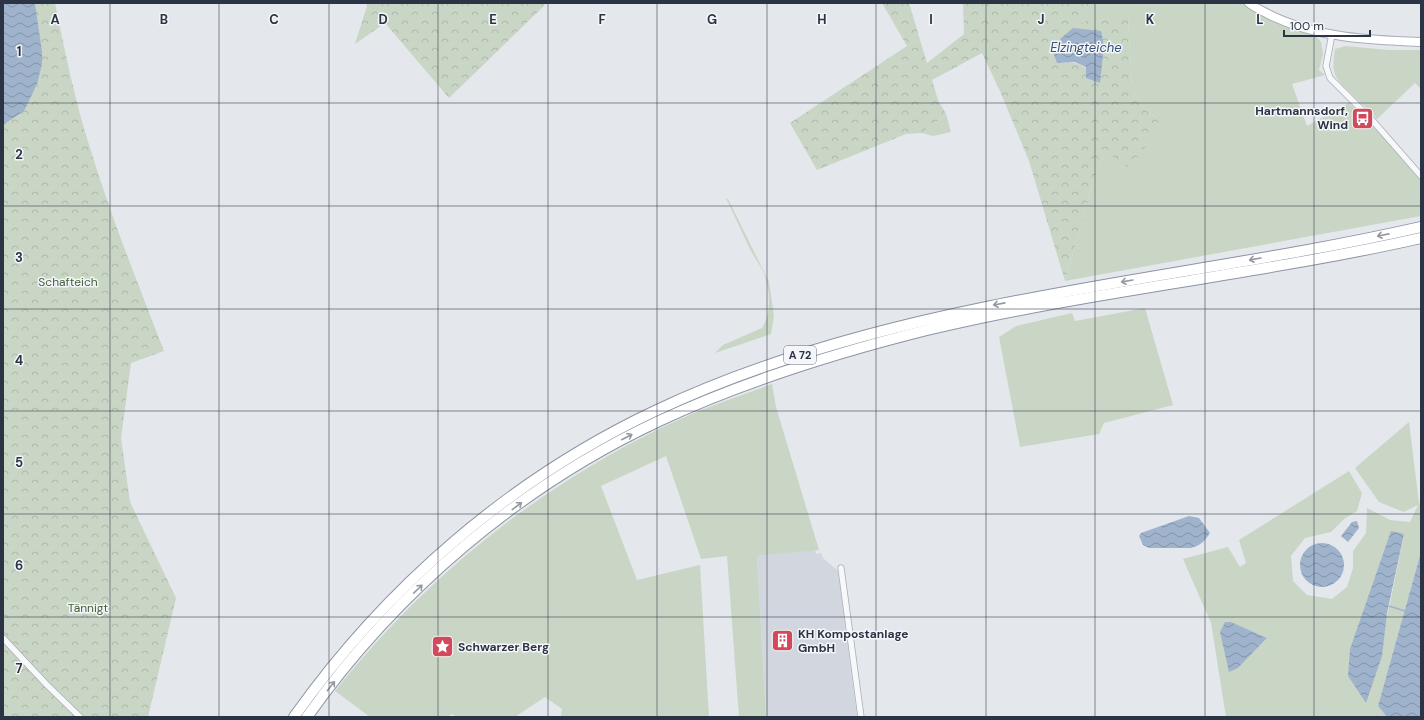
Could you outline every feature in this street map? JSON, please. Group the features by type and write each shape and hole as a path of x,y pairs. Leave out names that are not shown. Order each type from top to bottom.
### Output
{"highway":[{"name":"A 72","path":"294,717 335,662 385,607 417,575 482,519 516,493 560,464 653,412 694,393 735,377 820,348 929,319 1079,289 1280,255 1421,227"},
{"name":"A 72","path":"307,717 342,671 392,614 450,559 487,528 562,474 599,452 697,404 780,372 874,344 929,330 1038,308 1280,266 1421,238"}],"main road":[{"path":"1249,3 1296,26 1365,40 1421,42"}],"street":[{"path":"1332,34 1326,66 1330,78 1373,121 1421,176"},
{"path":"841,568 861,717"},
{"path":"3,638 80,717"}],"shaded area":[{"path":"815,550 816,554 821,553 823,558 838,571 857,717 768,717 766,714 757,556"}],"green space":[{"name":"Tännigt","path":"3,3 55,3 75,94 98,174 164,351 131,363 121,438 130,502 176,598 148,717 3,717"},
{"path":"368,3 543,3 545,5 449,98 385,23 355,44"},
{"path":"882,3 909,3 927,63 964,34 963,5 965,3 1090,3 1074,27 1101,14 1128,16 1132,89 1142,107 1157,118 1159,129 1129,168 1106,151 1094,180 1065,281 1029,161 1000,91 982,53 932,80 938,100 946,114 922,133 906,134 817,170 790,123 907,46","holes":["1061,38 1100,83 1086,68 1082,66 1072,63 1057,63"]},
{"path":"1090,3 1244,3 1275,22 1315,35 1321,42 1323,54 1319,70 1325,75 1292,84 1307,126 1349,103 1385,139 1421,181 1421,216 1065,281 1094,180 1106,151 1157,118 1142,107 1132,89 1128,16 1073,28"},
{"path":"1346,46 1388,50 1421,50 1421,89 1415,83 1377,119 1337,79 1333,65 1335,49"},
{"path":"946,114 951,132 933,136 922,133"},
{"path":"726,198 728,199 769,282 774,316 771,334 715,353 723,345 762,328 769,308 768,286 764,273 750,249"},
{"path":"1145,308 1173,405 1104,423 1099,434 1020,447 999,337 1016,326 1072,313 1075,321"},
{"path":"772,384 776,407 819,550 757,556 766,717 739,717 727,556 701,559 666,456 601,486 637,580 700,565 709,717 561,717 562,709 545,697 515,717 458,717 452,714 447,717 370,717 335,691 406,611 445,574 485,540 527,508 571,478 617,451 665,426 705,409"},
{"path":"1409,422 1419,503 1421,504 1421,552 1378,706 1387,717 1226,717 1211,623 1183,559 1228,547 1240,567 1246,563 1239,540 1349,471 1362,493 1357,511 1344,519 1331,532 1305,538 1291,556 1293,581 1307,595 1332,599 1347,587 1353,568 1353,551 1366,533 1367,508 1390,520 1410,522 1418,505 1404,512 1379,502 1355,468","holes":["1391,531 1404,535 1390,603 1366,702 1348,676","1231,622 1267,638 1238,668"]}],"water":[{"path":"3,3 35,3 42,52 42,64 37,84 24,111 3,125"},
{"name":"Elzingteiche","path":"1073,28 1101,31 1104,45 1100,83 1086,78 1086,67 1075,62 1057,63 1053,52 1061,38"},
{"path":"1189,516 1199,518 1210,533 1200,544 1191,548 1149,548 1143,545 1139,536 1141,533"},
{"path":"1357,521 1359,528 1348,542 1341,536 1352,522"},
{"path":"1391,531 1404,534 1387,613 1382,656 1366,703 1348,676 1350,649"},
{"path":"1326,543 1338,549 1343,557 1343,573 1338,581 1330,586 1318,587 1306,581 1301,573 1300,561 1306,549 1314,544"},
{"path":"1421,552 1421,717 1387,717 1378,706"},
{"path":"1225,622 1231,622 1267,638 1238,668 1229,672 1220,632"}],"waterway":[{"path":"1389,606 1405,611"}],"place":[{"name":"Hartmannsdorf, Wind","path":"1363,118"},
{"name":"KH Kompostanlage GmbH","path":"783,641"},
{"name":"Schwarzer Berg","path":"443,647"}],"park label":[{"name":"Schafteich","path":"68,282"}]}
